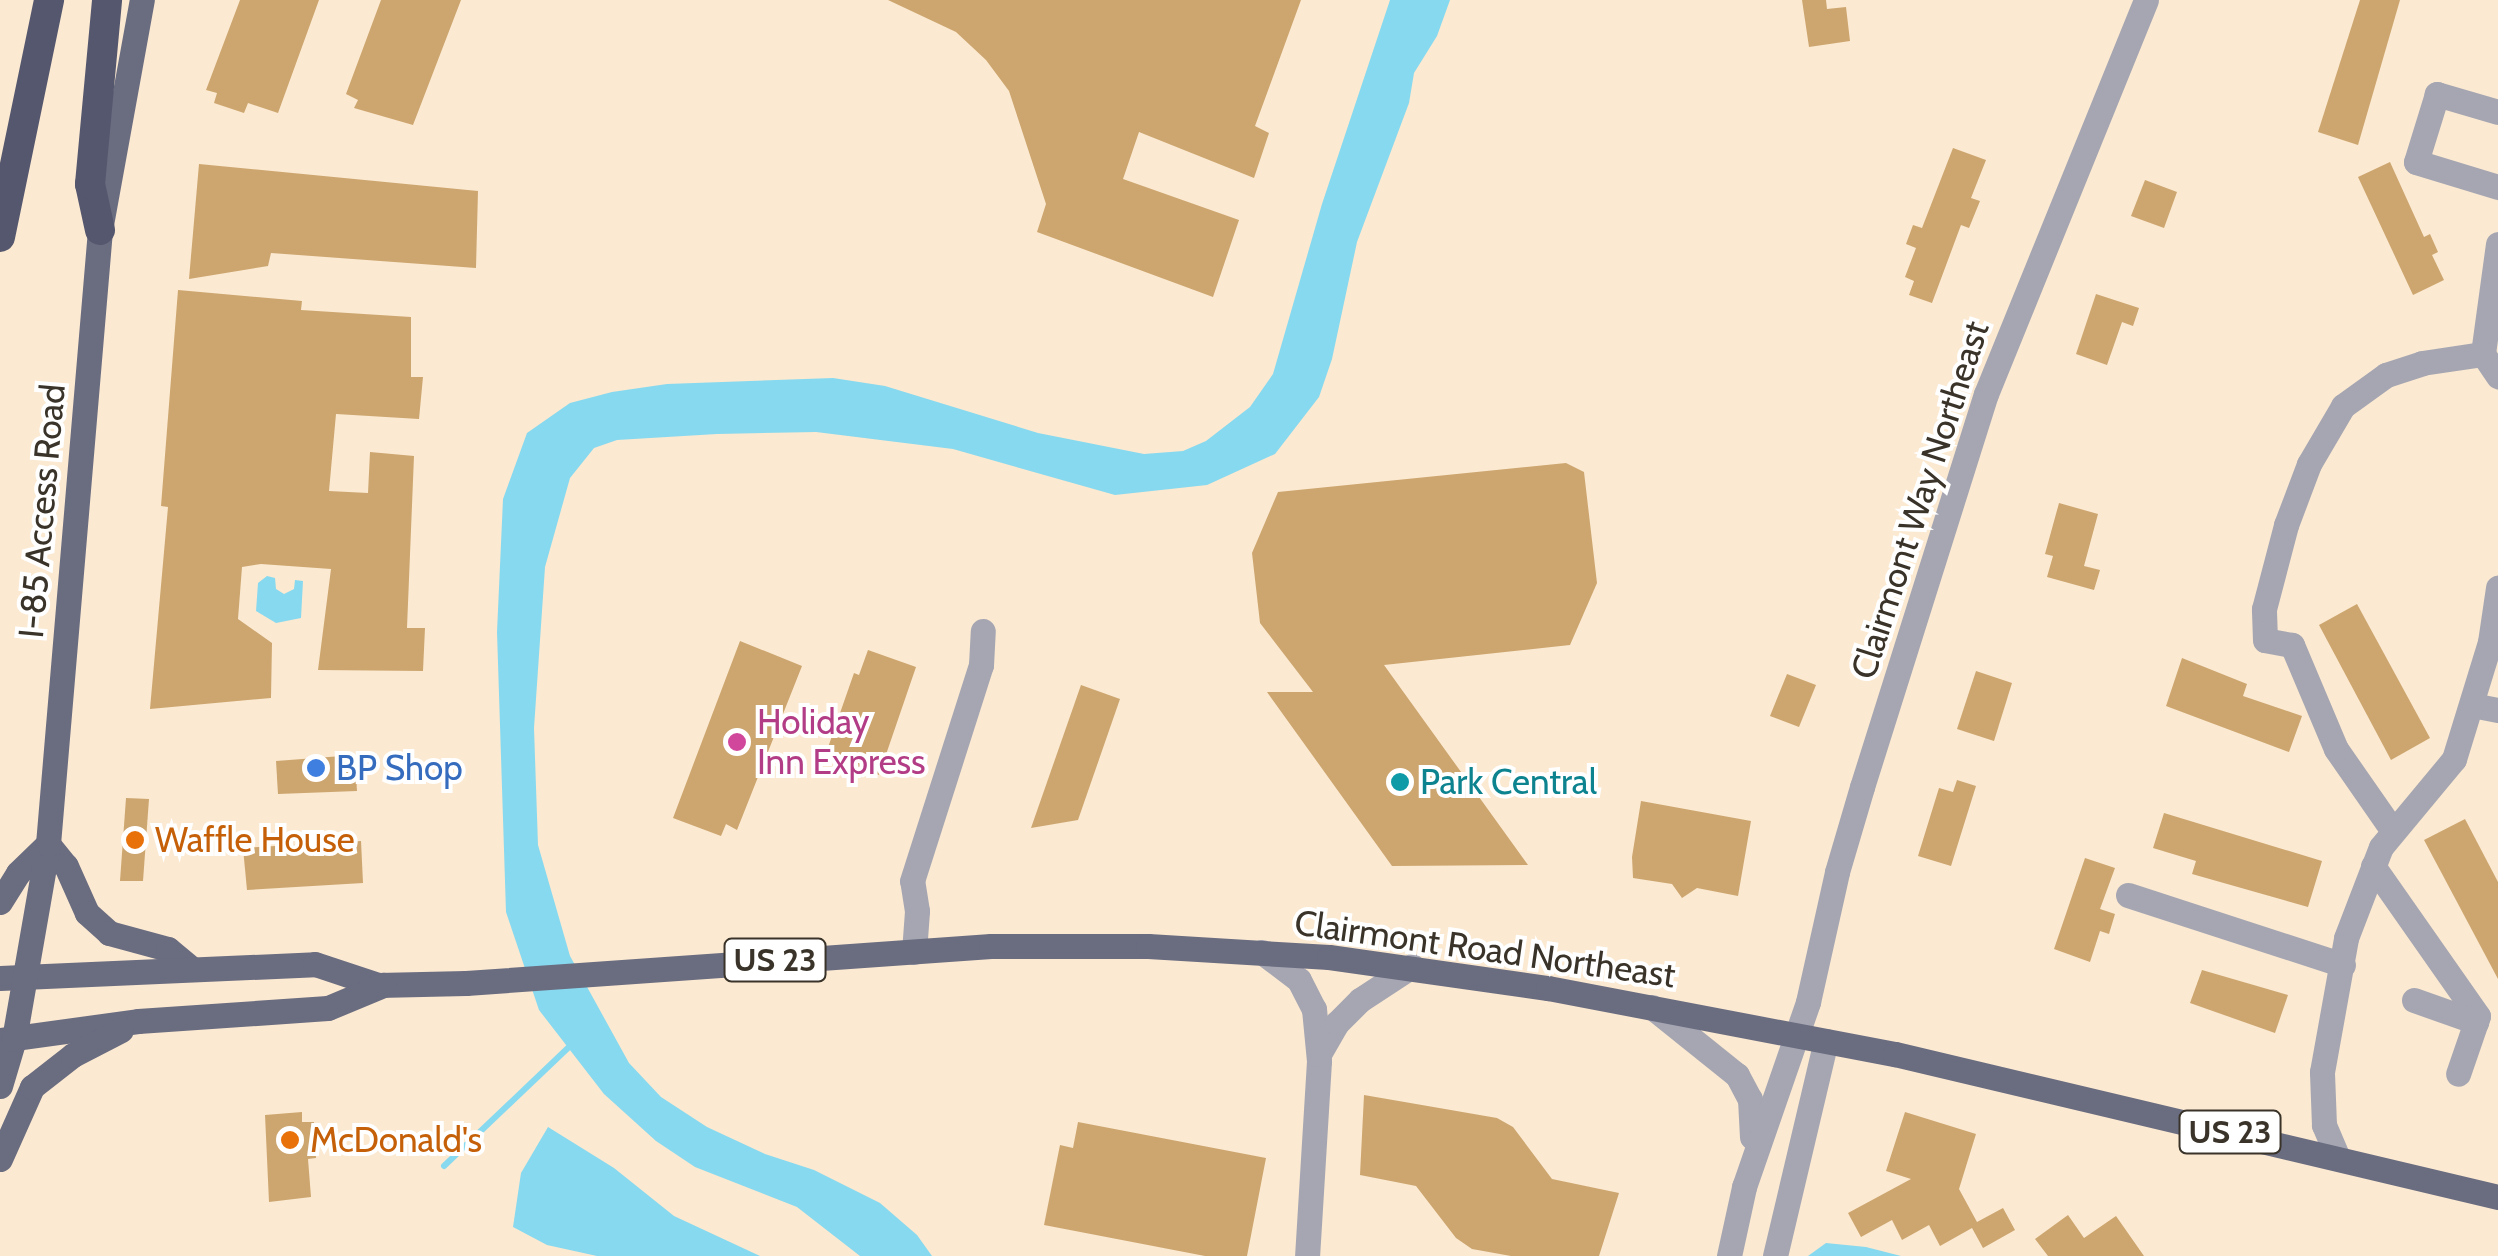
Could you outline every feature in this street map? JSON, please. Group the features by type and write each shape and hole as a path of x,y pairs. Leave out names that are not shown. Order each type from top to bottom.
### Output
{"highway":[{"path":"0,237 49,0"},
{"path":"100,230 90,184 107,0"}],"main road":[{"name":"I-85 Access Road","path":"0,1086 12,977 48,844 100,230 142,0"},
{"path":"0,902 18,873 48,844 66,866 88,913 109,933 128,942 168,949 192,969"},
{"name":"Clairmont Road Northeast","path":"12,977 315,964 383,985 466,983 636,968 991,946 1148,946 1262,952 1412,966 1796,1034 2498,1197"},
{"name":"Clairmont Road Northeast","path":"7,1039 138,1021 328,1008 383,985"},
{"path":"0,1159 32,1087 72,1055 138,1021"}],"street":[{"name":"Clairmont Way Northeast","path":"1744,1186 1808,1002 1842,855 1986,394 2146,0"},
{"path":"2498,112 2437,94 2416,162 2498,188"},
{"path":"2498,244 2483,354 2498,376"},
{"path":"2393,831 2336,750 2292,645 2265,640 2264,610 2309,464 2343,406 2386,375 2422,363 2483,354"},
{"path":"2338,1158 2324,1125 2322,1072 2354,912 2393,831 2454,759 2490,642 2498,588"},
{"path":"914,952 917,911 912,881 980,665 983,631"},
{"path":"2472,706 2498,710"},
{"path":"2373,866 2478,1016 2458,1074"},
{"path":"2128,895 2342,965"},
{"path":"1262,952 1286,968 1309,996 1319,1054 1307,1256"},
{"path":"1319,1054 1337,1023 1360,1000 1412,966"},
{"path":"2414,1000 2476,1022"},
{"path":"1652,1007 1727,1064 1746,1090 1753,1124 1729,1256"},
{"path":"1775,1256 1826,1041"}],"water":[{"path":"1390,0 1450,0 1437,36 1414,73 1409,103 1357,242 1332,359 1319,397 1275,454 1207,485 1115,495 953,449 816,432 717,434 617,440 594,448 570,478 545,567 534,728 538,845 570,956 629,1063 661,1097 707,1127 765,1154 814,1170 880,1203 917,1235 932,1256 860,1256 797,1207 695,1167 656,1141 604,1094 539,1010 506,912 497,632 503,499 527,433 570,403 612,392 667,384 833,378 885,386 1038,433 1144,454 1183,451 1206,441 1250,407 1273,374 1322,204"},
{"path":"267,576 275,578 276,589 284,594 294,589 295,580 303,581 301,618 276,623 256,611 258,583"},
{"path":"548,1127 614,1168 674,1216 760,1256 597,1256 547,1245 513,1227 521,1173"},
{"path":"1826,1243 1866,1247 1901,1256 1808,1256"}],"building":[{"path":"240,0 319,0 278,113 248,103 244,113 214,103 217,93 206,90"},
{"path":"381,0 461,0 413,125 354,108 358,100 346,94"},
{"path":"888,0 1301,0 1255,126 1269,133 1254,178 1139,132 1123,179 1239,220 1213,297 1037,232 1046,204 1009,91 986,60 956,32"},
{"path":"1802,0 1826,0 1827,9 1846,7 1850,41 1809,47"},
{"path":"2360,0 2400,0 2358,145 2318,132"},
{"path":"1953,148 1986,160 1971,198 1980,201 1969,228 1961,225 1932,303 1909,295 1914,281 1905,277 1916,248 1906,244 1913,225 1922,228"},
{"path":"2390,162 2424,237 2430,234 2438,252 2432,255 2444,280 2413,295 2358,177"},
{"path":"199,164 478,191 476,268 271,253 268,266 189,279"},
{"path":"2145,180 2177,192 2164,228 2131,216"},
{"path":"178,290 302,301 301,310 411,317 411,377 423,377 419,419 336,414 329,491 368,493 370,452 414,456 407,628 425,628 423,671 318,670 331,569 261,564 242,567 238,619 272,643 271,698 150,709 168,507 161,506"},
{"path":"2096,294 2139,308 2133,326 2122,322 2107,365 2076,354"},
{"path":"1566,463 1584,472 1597,583 1570,645 1384,665 1528,865 1392,866 1267,692 1313,692 1260,623 1252,553 1278,492"},
{"path":"2059,503 2098,514 2084,566 2100,570 2094,590 2047,577 2053,556 2045,554"},
{"path":"2357,604 2430,738 2391,760 2319,625"},
{"name":"Holiday Inn Express","path":"740,641 802,666 737,830 726,824 721,836 673,818"},
{"path":"868,650 916,667 879,775 865,770 862,778 839,770 841,762 825,756 854,673 859,675"},
{"path":"2182,658 2247,684 2243,696 2302,716 2289,752 2166,706"},
{"path":"1976,671 2012,683 1994,741 1957,729"},
{"path":"1787,674 1816,685 1799,727 1770,716"},
{"path":"1081,685 1120,699 1078,820 1031,828"},
{"name":"BP Shop","path":"355,755 357,791 278,794 276,761"},
{"path":"1957,780 1976,786 1951,866 1918,856 1939,788 1953,792"},
{"name":"Waffle House","path":"126,798 149,799 143,881 120,881"},
{"path":"1641,801 1751,821 1738,896 1697,888 1682,898 1672,884 1633,878 1632,857"},
{"path":"2164,813 2322,861 2308,907 2192,874 2196,861 2153,848"},
{"path":"2465,819 2498,882 2498,979 2424,840"},
{"path":"361,841 363,883 247,890 243,848"},
{"path":"2085,858 2115,868 2100,909 2115,914 2109,934 2100,931 2090,962 2054,949"},
{"path":"2202,970 2288,995 2275,1033 2190,1003"},
{"path":"1364,1095 1497,1118 1513,1127 1552,1179 1619,1193 1599,1256 1511,1256 1472,1249 1456,1238 1416,1186 1360,1175"},
{"name":"McDonald's","path":"302,1112 302,1122 314,1122 316,1158 308,1159 311,1197 269,1202 265,1115"},
{"path":"1905,1112 1976,1134 1959,1189 1977,1222 2003,1208 2015,1230 1983,1248 1972,1228 1940,1246 1929,1225 1902,1240 1892,1220 1861,1237 1848,1213 1911,1179 1886,1171"},
{"path":"1078,1122 1266,1158 1247,1256 1205,1256 1044,1225 1060,1145 1073,1148"},
{"path":"2068,1215 2084,1238 2116,1216 2144,1256 2048,1256 2035,1239"}],"waterway":[{"path":"444,1166 573,1043"}],"place":[{"name":"Holiday Inn Express","path":"737,742"},
{"name":"BP Shop","path":"316,768"},
{"name":"Park Central","path":"1400,782"},
{"name":"Waffle House","path":"135,840"},
{"name":"McDonald's","path":"290,1140"}]}
